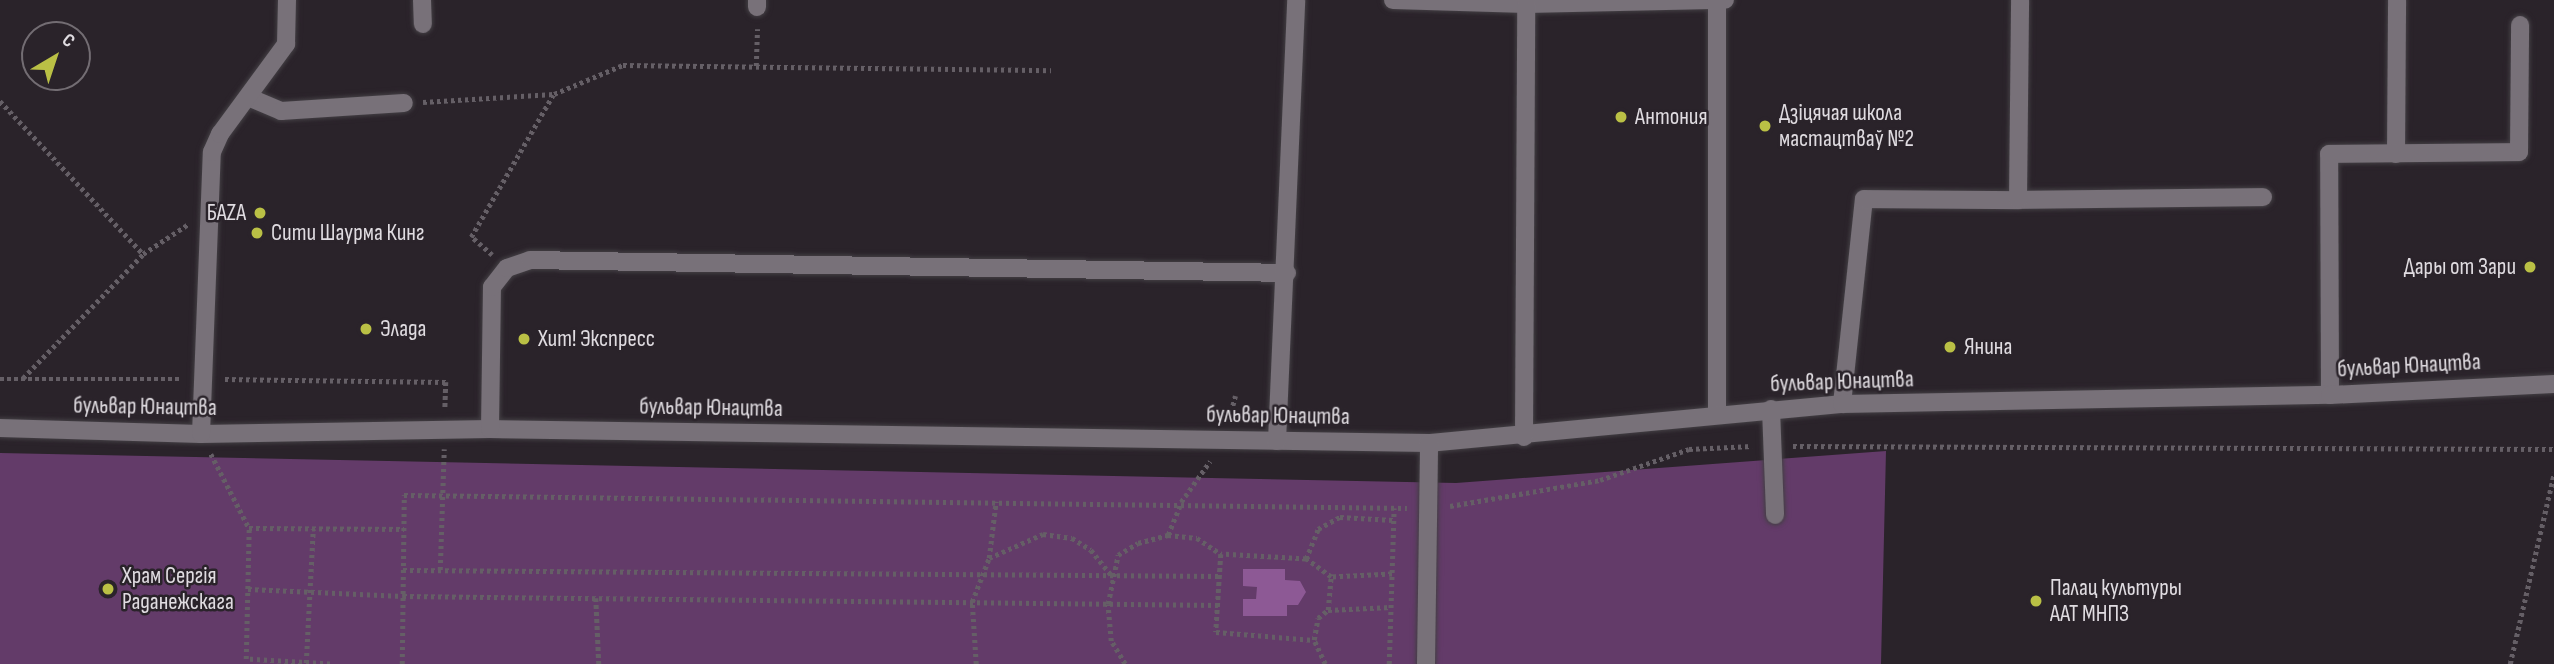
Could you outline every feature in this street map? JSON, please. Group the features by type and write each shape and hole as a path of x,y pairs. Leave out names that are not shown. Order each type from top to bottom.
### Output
{"street":[{"path":"201,434 206,379 212,152 286,44 287,0"},
{"path":"422,0 423,24"},
{"path":"1277,441 1287,272 1296,0"},
{"path":"1393,0 1526,4 1726,0"},
{"path":"1717,0 1717,412"},
{"path":"2018,200 2020,0"},
{"path":"2396,154 2397,0"},
{"path":"1524,437 1526,4"},
{"path":"2330,395 2329,154 2519,152 2520,25"},
{"path":"248,97 281,111 404,103"},
{"path":"1842,404 1864,199 2263,197"},
{"path":"490,429 492,288 507,268 530,260 1287,272"},
{"name":"бульвар Юнацтва","path":"0,428 201,434 490,429 1429,443 1524,437 1717,412 1842,404 2330,395 2554,384"},
{"path":"1771,409 1776,515"},
{"path":"1426,664 1429,443"}],"path":[{"path":"756,66 757,4"},
{"path":"404,103 554,94 623,65 1051,71"},
{"path":"507,268 471,237 554,94"},
{"path":"0,101 143,254"},
{"path":"22,379 143,254 211,209"},
{"path":"0,379 446,382 440,570"},
{"path":"1168,535 1181,502 1225,440 1234,396"},
{"path":"201,434 249,528 246,659 330,664"},
{"path":"402,664 404,495 1181,502 1394,508 1427,506 1600,480 1689,449 1774,445 2554,449"},
{"path":"2511,664 2554,473"},
{"path":"976,664 972,602 980,575 989,558 996,501"},
{"path":"1389,664 1394,508"},
{"path":"1306,559 1318,529 1340,517 1394,520"},
{"path":"249,528 404,529"},
{"path":"306,663 313,528"},
{"path":"989,558 1043,534 1072,538 1091,550 1112,575"},
{"path":"1125,664 1111,641 1108,604 1118,555 1138,543 1168,535 1197,538 1221,554 1306,559 1331,577 1392,574"},
{"path":"1221,554 1216,632 1314,640"},
{"path":"403,570 1220,576"},
{"path":"1328,610 1331,577"},
{"path":"248,589 403,596 1218,605"},
{"path":"596,598 599,664"},
{"path":"1325,664 1314,640 1318,618 1328,610 1391,607"}],"shaded area":[{"path":"1886,451 1881,664 0,664 0,453 1456,483"},
{"path":"1243,569 1285,569 1285,580 1300,581 1306,592 1298,605 1287,605 1287,616 1243,616 1243,599 1256,599 1257,587 1243,586"}],"place":[{"name":"Антония","path":"1621,117"},
{"name":"Дзіцячая школа мастацтваў №2","path":"1765,126"},
{"name":"БАZA","path":"260,213"},
{"name":"Сити Шаурма Кинг","path":"257,233"},
{"name":"Дары от Зари","path":"2530,267"},
{"name":"Элада","path":"366,329"},
{"name":"Хит! Экспресс","path":"524,339"},
{"name":"Янина","path":"1950,347"},
{"name":"Храм Сергія Раданежскага","path":"108,589"},
{"name":"Палац культуры ААТ МНПЗ","path":"2036,601"}]}
